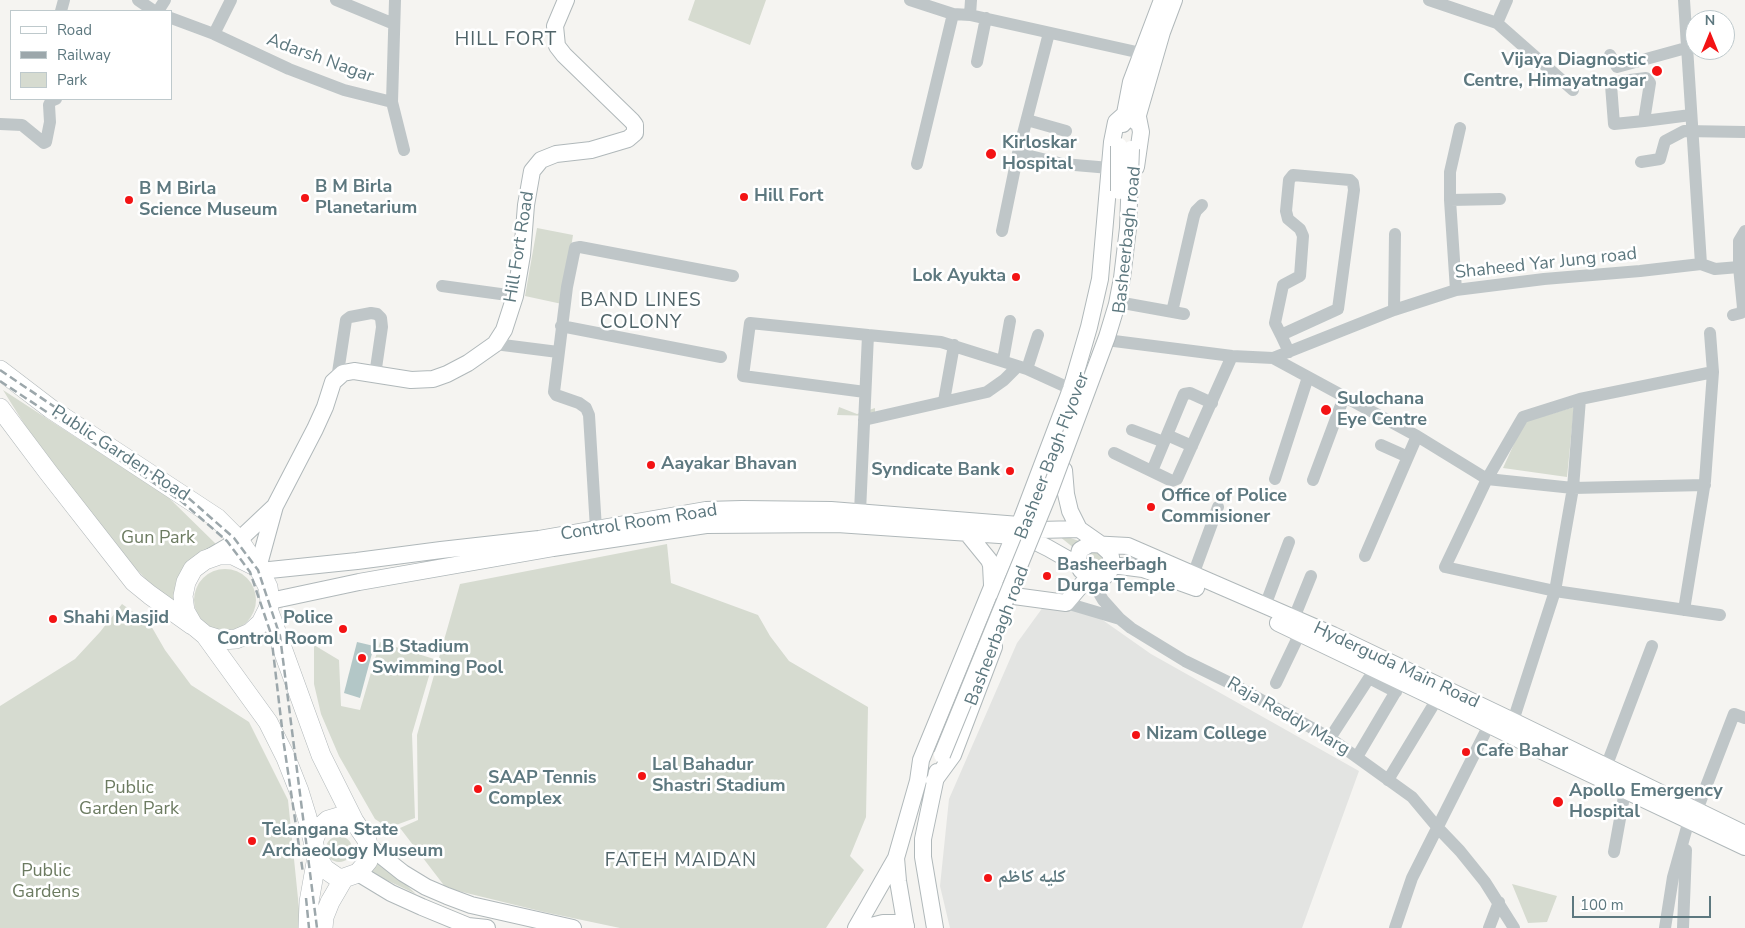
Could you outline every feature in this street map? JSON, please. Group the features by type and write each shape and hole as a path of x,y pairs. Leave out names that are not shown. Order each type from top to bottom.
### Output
{"highway":[{"name":"Public Garden Road","path":"0,370 51,409 217,518 239,540 258,568"},
{"path":"0,408 134,582 150,595 199,630 221,640 236,639 250,633 261,623 269,605"},
{"path":"323,928 324,918 330,902 351,876 368,861 369,846 354,821 321,755 269,605 268,587 258,568 233,555 219,555 205,560 193,569 186,582 183,596 185,611 268,722 286,758 304,808 315,850 326,869 338,878 351,876"},
{"path":"304,808 311,813 328,814 336,809 340,801 340,792"},
{"path":"308,928 309,902 318,829 328,820 338,817 354,821"}],"main road":[{"name":"Hill Fort Road","path":"336,379 344,373 354,371 411,380 433,379 468,363 494,344 504,330 515,296 532,172 541,160 556,154 591,150 616,144 632,137 636,130 632,121 557,46 555,26 566,0"},
{"path":"1131,113 1132,82 1162,0"},
{"path":"1131,113 1174,0"},
{"name":"Basheer Bagh Flyover","path":"926,781 1097,340 1109,292 1125,147 1131,113"},
{"name":"Basheerbagh road","path":"1131,113 1141,132 1137,154 1132,238 1123,303 1114,341 953,755 926,781 924,751 1017,530 1071,389 1089,327 1100,279 1116,122 1131,113"},
{"path":"258,568 275,506 315,429 333,382 336,379"},
{"path":"1064,470 1070,511 1080,529 1099,543 1110,553 1112,565 1109,572 1104,577 1097,578 1083,571 1078,558 1080,550 1090,544 1099,543"},
{"path":"205,560 239,540 275,506"},
{"name":"Control Room Road","path":"269,605 369,580 553,548 693,520 706,510 860,512 1017,530"},
{"name":"Control Room Road","path":"258,568 358,561 539,539 596,529 693,520 706,525 837,524 967,533 1017,530"},
{"path":"1017,530 1037,536 1080,529"},
{"path":"967,533 978,544 991,565 992,587 1014,596 1066,603 1083,571"},
{"name":"Raja Reddy Marg","path":"1037,536 1083,571"},
{"name":"Hyderguda Main Road","path":"1099,543 1128,546 1265,606 1399,687 1437,699 1745,847"},
{"name":"Hyderguda Main Road","path":"1112,565 1143,569 1177,580 1297,626 1569,745 1691,820 1745,834"},
{"path":"856,928 896,858 926,781"},
{"path":"926,781 923,857 935,928"},
{"path":"369,846 402,873 426,887 471,905 573,928"},
{"path":"896,858 906,927"},
{"path":"351,876 468,927 487,928"},
{"path":"468,927 471,905"},
{"path":"422,907 437,928"},
{"path":"863,928 883,923 896,923 906,927"}],"street":[{"path":"138,0 154,10"},
{"path":"157,10 165,0"},
{"path":"214,34 231,0"},
{"path":"336,0 394,24"},
{"name":"Adarsh Nagar","path":"172,18 214,34 289,69 344,90 392,102 395,0"},
{"path":"910,0 953,14 986,18 1141,54"},
{"path":"970,15 971,0"},
{"path":"1430,0 1497,23 1574,90"},
{"path":"1497,23 1507,0"},
{"path":"1684,0 1685,24"},
{"path":"917,164 953,14"},
{"path":"977,62 986,18"},
{"path":"1002,231 1018,153 1049,32"},
{"path":"1610,56 1617,67 1685,48"},
{"path":"1687,60 1701,264"},
{"path":"0,124 22,125 44,143 46,142 50,122 48,105 54,100"},
{"path":"392,102 404,150"},
{"path":"1644,120 1690,114"},
{"path":"1027,120 1066,131"},
{"path":"1456,290 1450,172 1460,128"},
{"path":"1641,162 1660,159 1665,141 1684,131 1745,132"},
{"path":"1018,153 1063,164 1110,168"},
{"path":"1281,335 1338,309 1354,190 1350,180 1294,175 1289,180 1286,211 1288,219 1300,228 1303,236 1300,276 1283,285 1275,323 1289,352"},
{"path":"1450,200 1500,199"},
{"path":"1123,303 1178,313 1194,216 1196,211 1202,206"},
{"path":"1733,315 1741,313 1743,308 1739,267 1739,240 1745,231"},
{"path":"1394,310 1395,234"},
{"path":"596,529 589,415 586,408 579,403 556,395 554,392 561,326 575,248 733,276"},
{"name":"Shaheed Yar Jung road","path":"1114,341 1232,356 1273,358 1394,310 1456,290 1544,279 1701,264 1715,269 1739,267"},
{"path":"442,286 515,296"},
{"path":"336,379 346,320 350,316 371,313 377,314 381,318 382,327 375,375"},
{"path":"1003,360 1010,321"},
{"path":"865,392 743,376 750,323 941,342 1003,360 1071,389"},
{"path":"561,326 721,357"},
{"path":"1684,610 1705,485 1713,372 1710,333"},
{"path":"860,512 868,335"},
{"path":"864,420 987,392 1023,368 1038,335"},
{"path":"494,344 558,352"},
{"path":"944,401 954,345"},
{"path":"1114,453 1175,481 1232,356"},
{"path":"1273,358 1417,436 1487,479 1573,488 1705,485"},
{"path":"1713,372 1580,399 1523,417 1487,479 1446,567 1556,591 1720,615"},
{"path":"1276,479 1308,377"},
{"path":"1152,471 1184,394 1190,393 1212,403"},
{"path":"1312,480 1344,397"},
{"path":"1513,721 1556,591 1573,488 1580,399"},
{"path":"1132,430 1192,446"},
{"path":"1365,556 1417,436"},
{"path":"1382,445 1408,457"},
{"path":"1193,575 1218,507"},
{"path":"1265,606 1290,542"},
{"name":"Raja Reddy Marg","path":"1083,571 1103,600 1131,628 1185,661 1236,686 1330,738 1412,797 1438,828 1460,850 1485,882 1514,928"},
{"path":"1276,683 1297,626 1311,576"},
{"path":"1066,603 1120,619"},
{"path":"1606,767 1652,646"},
{"path":"1330,738 1369,678 1399,687 1357,757"},
{"path":"1388,780 1437,699"},
{"path":"1665,928 1673,877 1691,820 1734,714 1745,718"},
{"path":"1395,928 1412,878 1489,725"},
{"path":"1614,852 1626,791"},
{"path":"1682,928 1691,820"},
{"path":"1489,928 1499,902"}],"shaded area":[{"name":"Nizam College","path":"1077,602 1151,654 1359,771 1302,928 950,928 940,886 949,799 1017,643 1046,603"},
{"name":"LB Stadium Swimming Pool","path":"357,642 374,646 360,698 344,693"}],"green space":[{"path":"695,0 766,0 750,45 688,20"},
{"path":"537,228 573,235 562,304 525,296"},
{"name":"Gun Park","path":"3,390 168,497 217,545 184,567 176,582 173,603 155,589 96,526 31,435"},
{"path":"839,407 857,414 875,408 875,416 837,415"},
{"path":"1574,407 1567,477 1503,468 1524,422"},
{"path":"1054,532 1090,545 1107,556 1103,565 1098,567 1088,566 1085,557"},
{"name":"Lal Bahadur Shastri Stadium","path":"667,544 671,583 758,615 770,636 789,661 868,707 866,817 850,856 864,870 826,928 620,928 544,912 446,888 400,828 418,820 417,735 460,584"},
{"path":"225,569 237,572 247,578 253,588 256,600 253,612 247,622 237,628 225,631 213,628 203,622 197,612 194,600 197,588 203,578 213,572"},
{"name":"Public Garden Park","path":"122,604 150,624 165,650 191,685 249,722 288,800 301,928 0,928 0,706 75,659"},
{"path":"380,642 434,659 412,734 415,818 387,827 375,819 339,756 321,714 314,684 314,645 339,660 341,706 360,710"},
{"path":"339,836 348,840 352,849 348,858 339,862 330,858 326,849 330,840"},
{"path":"377,858 416,894 382,878 369,876"},
{"path":"1512,884 1557,896 1547,922 1528,923"}],"railway":[{"path":"0,370 185,495 234,538 258,570 280,636 317,928"},
{"path":"0,381 181,501 227,541 250,572 271,634 284,745 303,873"},
{"path":"306,898 309,928"}],"place":[{"name":"Vijaya Diagnostic Centre, Himayatnagar","path":"1657,71"},
{"name":"Kirloskar Hospital","path":"991,154"},
{"name":"Hill Fort","path":"744,197"},
{"name":"B M Birla Planetarium","path":"305,198"},
{"name":"B M Birla Science Museum","path":"129,200"},
{"name":"Lok Ayukta","path":"1016,277"},
{"name":"Sulochana Eye Centre","path":"1326,410"},
{"name":"Aayakar Bhavan","path":"651,465"},
{"name":"Syndicate Bank","path":"1010,471"},
{"name":"Office of Police Commisioner","path":"1151,507"},
{"name":"Basheerbagh Durga Temple","path":"1047,576"},
{"name":"Shahi Masjid","path":"53,619"},
{"name":"Police Control Room","path":"343,629"},
{"name":"LB Stadium Swimming Pool","path":"362,658"},
{"name":"Nizam College","path":"1136,735"},
{"name":"Cafe Bahar","path":"1466,752"},
{"name":"Lal Bahadur Shastri Stadium","path":"642,776"},
{"name":"SAAP Tennis Complex","path":"478,789"},
{"name":"Apollo Emergency Hospital","path":"1558,802"},
{"name":"Telangana State Archaeology Museum","path":"252,841"},
{"name":"كليه كاظم","path":"988,878"}],"district":[{"name":"HILL FORT","path":"506,40"},
{"name":"BAND LINES COLONY","path":"641,312"},
{"name":"FATEH MAIDAN","path":"681,861"}],"park label":[{"name":"Public Gardens","path":"46,882"}]}
